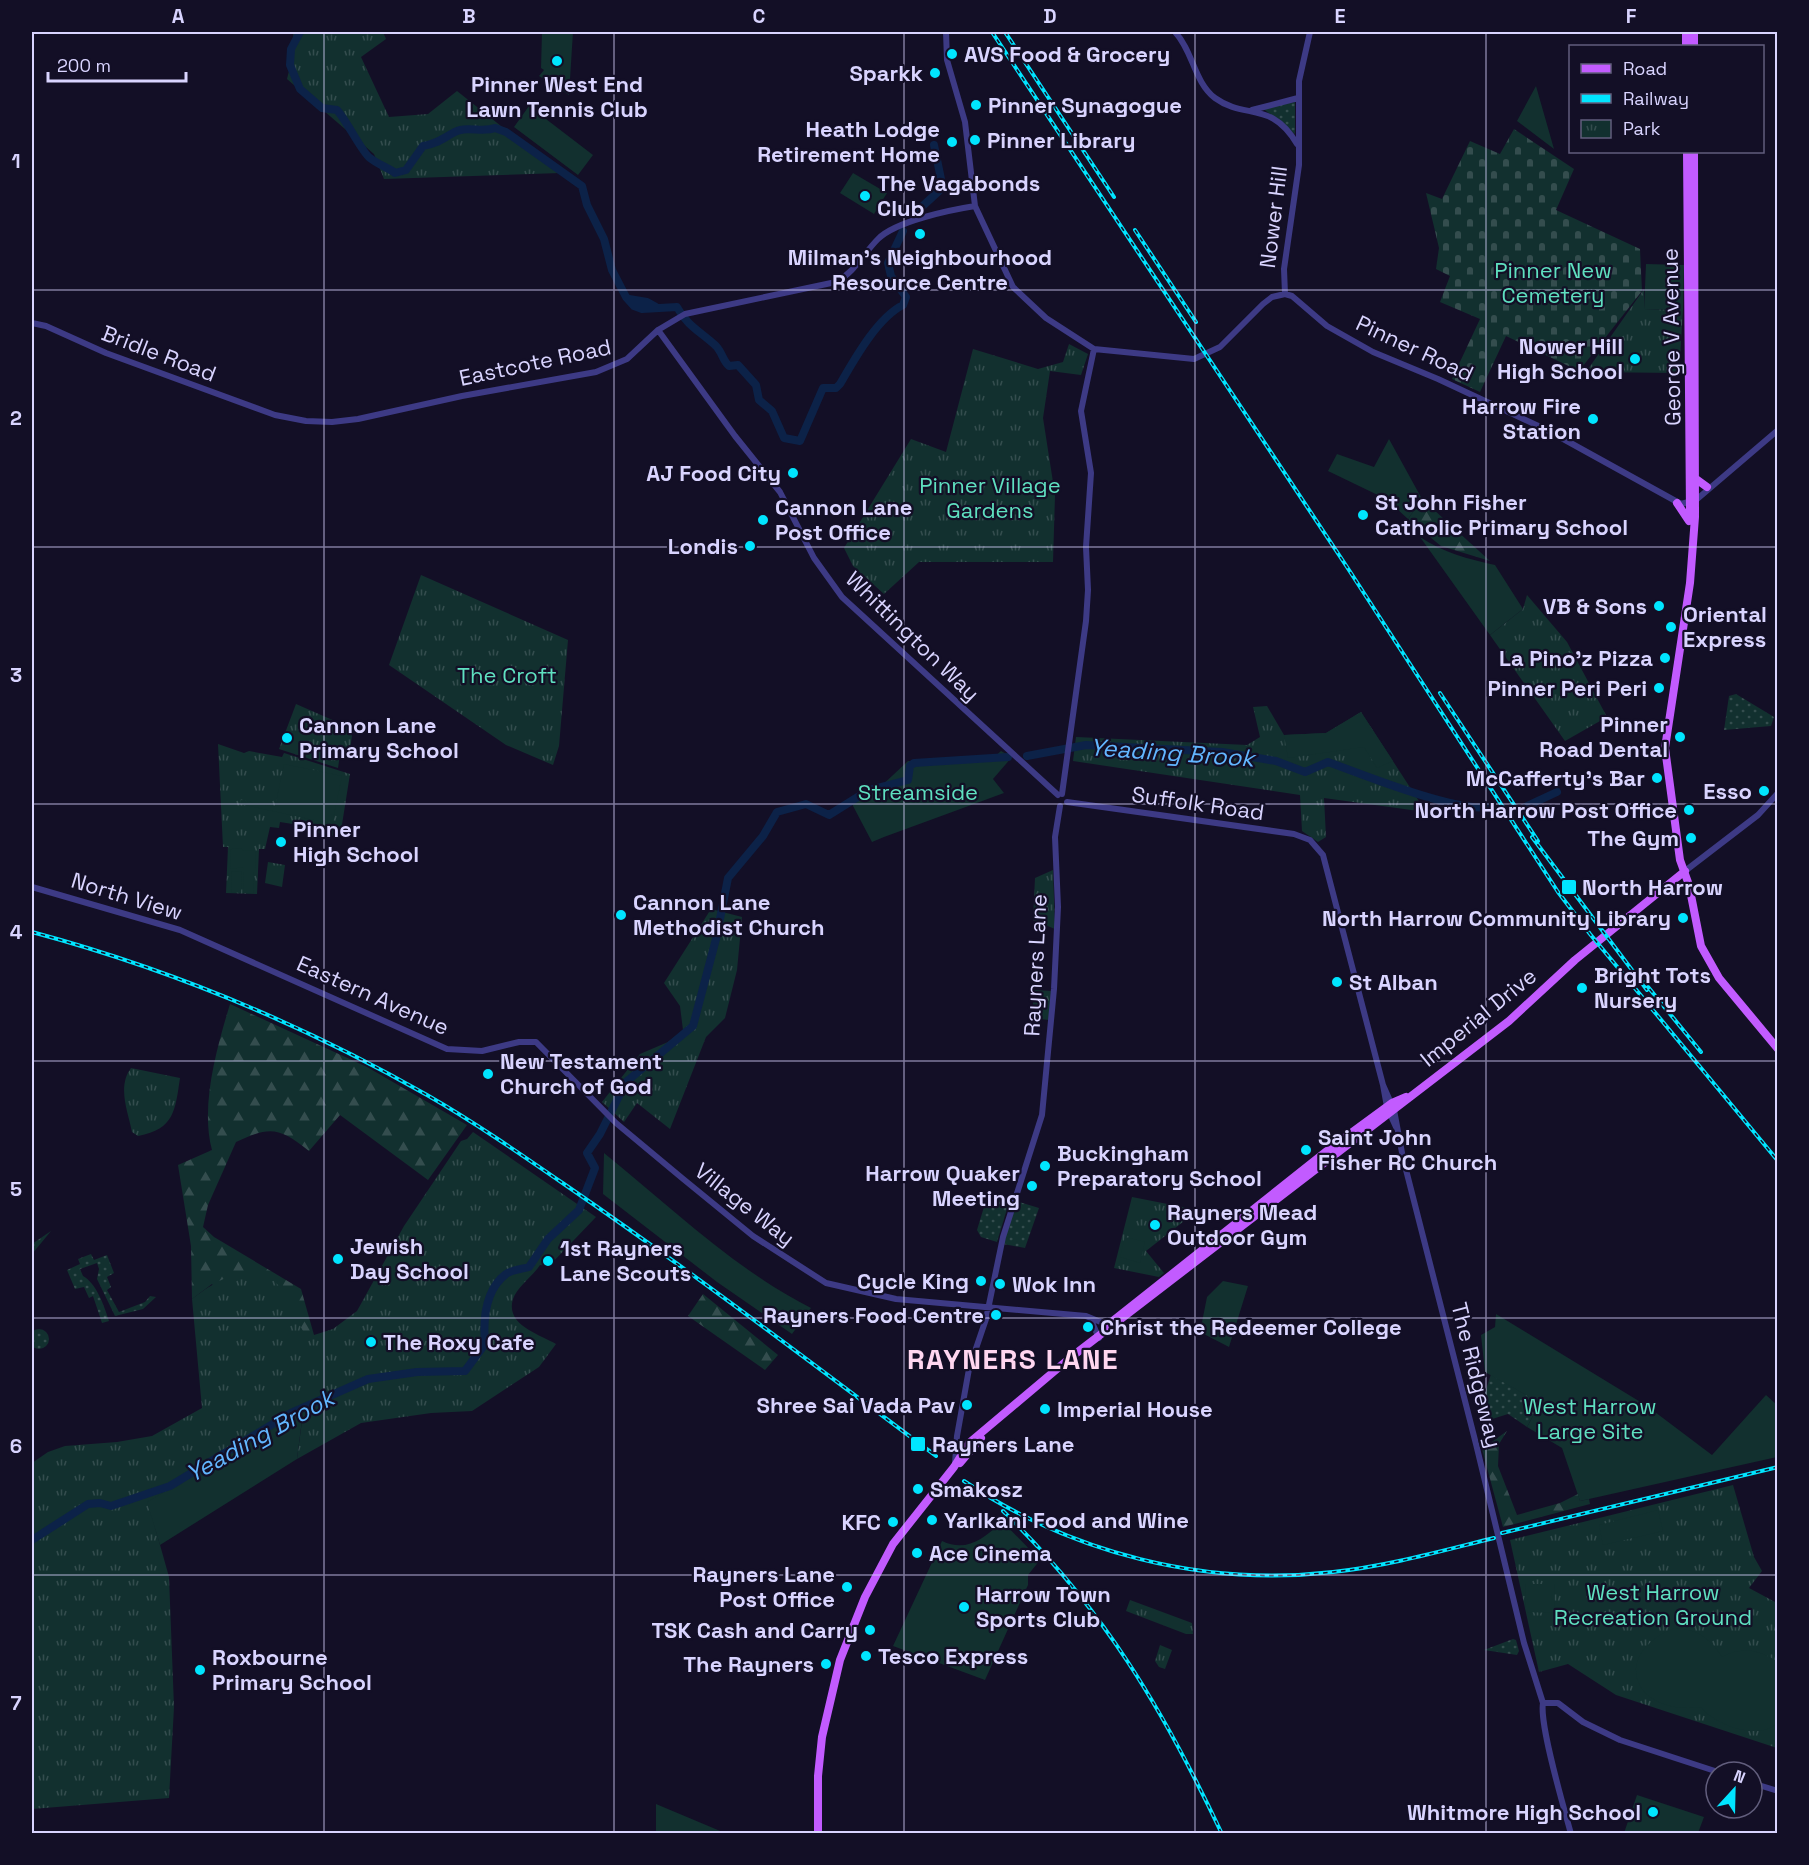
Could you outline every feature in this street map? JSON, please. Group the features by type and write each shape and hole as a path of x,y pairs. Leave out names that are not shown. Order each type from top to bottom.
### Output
{"main road":[{"name":"George V Avenue","path":"1687,153 1693,499"},
{"name":"George V Avenue","path":"1693,499 1696,479 1691,368 1694,153"},
{"path":"1696,479 1709,486"},
{"path":"1693,499 1690,583 1665,740 1680,860 1684,867 1697,932 1708,961 1778,1049"},
{"path":"1675,501 1693,524"},
{"name":"Imperial Drive","path":"1099,1336 1108,1325 1390,1108 1509,1021 1570,964 1684,867"},
{"name":"Imperial Drive","path":"955,1465 965,1458 973,1443 987,1427 1099,1336 1390,1108"},
{"path":"818,1833 821,1746 840,1660 865,1597 893,1544 973,1443"}],"street":[{"path":"946,32 946,60 965,122 975,206 1005,273 1019,295 1046,318 1094,349 1186,359 1200,358 1220,348 1272,297 1285,294"},
{"path":"1175,32 1184,41 1200,79 1215,98 1272,118 1288,129 1297,144"},
{"name":"Nower Hill","path":"1285,294 1284,269 1299,165 1297,144 1301,66 1310,32"},
{"path":"1251,110 1298,98"},
{"name":"Eastcote Road","path":"275,415 306,421 358,419 462,396 596,372 627,360 658,330 682,316 836,282 846,277 879,238 893,228 975,206"},
{"name":"Pinner Road","path":"1285,294 1292,296 1327,326 1372,352 1438,379 1547,430 1675,501"},
{"name":"Bridle Road","path":"32,323 46,326 106,353 275,415"},
{"name":"Whittington Way","path":"658,330 735,436 771,481 818,565 842,597 934,684 1060,795"},
{"name":"Rayners Lane","path":"955,1465 958,1431 969,1369 986,1317 993,1305 1003,1238 1042,1115 1059,907 1055,855 1060,806 1056,801 1064,782 1070,747 1086,621 1088,582 1086,547 1091,491 1089,458 1081,422 1081,399 1094,349"},
{"path":"1675,501 1693,499 1778,430"},
{"path":"1052,788 1064,782"},
{"path":"1684,867 1758,815 1778,793"},
{"path":"1060,795 1066,797 1067,802 1060,806"},
{"name":"Suffolk Road","path":"1067,802 1294,834 1310,840 1320,850"},
{"name":"The Ridgeway","path":"1320,850 1327,867 1396,1127 1522,1633 1543,1702 1542,1710 1547,1736 1571,1833"},
{"name":"North View","path":"32,887 180,930 212,943"},
{"name":"Eastern Avenue","path":"212,943 447,1049 483,1052 525,1041"},
{"name":"Village Way","path":"525,1041 538,1044 609,1116 753,1236 820,1280 844,1289 892,1298 977,1306 993,1305 1090,1317 1108,1325"},
{"path":"977,1306 986,1317 993,1305"},
{"path":"1090,1317 1099,1336"},
{"path":"958,1431 961,1438 973,1443"},
{"path":"1543,1702 1558,1704 1583,1722 1610,1736 1704,1767"}],"green space":[{"path":"293,32 383,32 386,39 361,57 389,117 428,114 457,91 560,173 384,179 374,154 287,79 294,51"},
{"name":"Pinner West End Lawn Tennis Club","path":"542,32 573,32 569,95 539,76 544,70 541,68"},
{"path":"1536,86 1554,149 1517,121"},
{"path":"1295,102 1295,134 1261,107"},
{"path":"529,106 593,155 578,175 514,127"},
{"name":"Pinner New Cemetery","path":"1514,129 1574,169 1556,210 1640,249 1642,291 1579,371 1506,336 1480,392 1452,379 1480,319 1440,302 1450,276 1436,269 1439,248 1426,193 1442,199 1470,141 1500,154"},
{"name":"The Vagabonds Club","path":"853,173 887,193 874,214 840,193"},
{"path":"1646,264 1684,265 1683,310 1644,309"},
{"path":"1644,289 1644,309 1683,310 1679,373 1586,372"},
{"name":"Pinner Village Gardens","path":"1069,344 1088,354 1081,375 1050,371 1043,418 1055,495 1053,562 919,562 884,594 853,566 844,548 911,439 946,452 973,349 1038,369 1063,362"},
{"path":"1389,439 1422,499 1408,519 1386,499 1328,471 1337,454 1374,467"},
{"path":"1422,499 1490,561 1441,546 1408,519"},
{"path":"1420,537 1456,555 1495,565 1523,609 1490,635"},
{"name":"The Croft","path":"421,575 568,640 559,746 553,765 506,745 389,665"},
{"path":"1527,595 1567,642 1607,717 1565,741 1490,635 1523,609"},
{"path":"1736,694 1774,717 1771,726 1724,730 1729,696"},
{"path":"296,704 353,729 349,756 340,754 338,768 279,749"},
{"path":"1267,706 1284,735 1326,733 1361,712 1426,812 1324,798 1326,837 1318,842 1302,831 1300,795 1073,761 1076,737 1247,745 1260,737 1253,707"},
{"path":"1361,712 1393,761 1377,768 1364,747 1288,758 1284,735 1326,733"},
{"path":"287,738 333,753 330,762 285,747"},
{"path":"218,744 244,753 249,751 282,757 284,753 350,774 340,837 299,830 299,825 280,822 279,828 270,827 265,849 259,849 257,894 226,893 228,847 223,847"},
{"name":"Streamside","path":"1001,751 1012,757 993,779 1004,793 872,842 852,804 877,790 908,761 991,760"},
{"path":"284,764 342,776 332,824 240,804 241,800 275,807"},
{"path":"232,848 243,851 255,850 256,868 254,870 244,870 243,867 231,869 230,851"},
{"path":"268,862 285,865 282,887 265,883"},
{"path":"1053,870 1055,929 1033,920 1035,878"},
{"path":"232,871 242,872 241,893 231,892"},
{"path":"244,872 254,872 253,893 243,893"},
{"path":"711,909 742,917 737,970 725,1018 706,1037 670,1129 637,1103 624,1122 602,1102 640,1054 668,1042 683,1030 680,1006 664,983"},
{"path":"1034,990 1051,991 1049,1020 1032,1018"},
{"path":"230,1004 367,1067 467,1125 428,1180 340,1115 309,1151 282,1133 266,1131 236,1142 208,1205 203,1227 214,1237 301,1289 314,1335 270,1364 212,1284 192,1299 191,1246 178,1165 212,1150 208,1115 209,1096 215,1057"},
{"path":"131,1068 180,1078 177,1100 166,1123 150,1133 138,1136 132,1132 124,1091"},
{"path":"473,1132 596,1217 549,1266 540,1265 513,1299 514,1316 519,1322 525,1328 556,1344 539,1367 472,1411 431,1413 361,1423 297,1459 303,1413 148,1502 169,1577 174,1707 169,1798 32,1809 32,1463 48,1452 65,1446 117,1442 152,1436 202,1408 192,1299 220,1280 242,1273 264,1275 279,1286 303,1331 314,1335 333,1329 357,1311 404,1226 461,1141 467,1139"},
{"path":"604,1153 729,1256 811,1308 792,1334 717,1282 603,1194"},
{"path":"992,1194 1010,1199 997,1242 981,1237 977,1230 987,1197"},
{"path":"1132,1197 1198,1210 1146,1251 1164,1273 1159,1277 1114,1268"},
{"path":"1016,1201 1039,1208 1025,1248 1003,1244"},
{"path":"51,1231 32,1254 32,1244"},
{"path":"1125,1237 1145,1242 1140,1263 1120,1257"},
{"path":"91,1254 94,1260 107,1255 114,1273 107,1277 111,1287 107,1290 119,1312 145,1302 150,1296 156,1297 143,1309 115,1316 97,1279 99,1269 97,1263 80,1269 83,1276 96,1289 102,1302 109,1321 102,1323 93,1296 89,1298 84,1287 75,1289 67,1270 80,1264 78,1259"},
{"path":"1223,1281 1248,1286 1229,1347 1200,1332 1207,1297"},
{"path":"703,1294 778,1355 765,1370 688,1316"},
{"name":"West Harrow Large Site","path":"1496,1314 1647,1406 1712,1455 1766,1395 1777,1405 1777,1457 1580,1501 1562,1448 1527,1427 1540,1403 1485,1372 1481,1335 1495,1327"},
{"path":"39,1329 46,1332 49,1339 46,1346 39,1349 32,1346 29,1339 32,1332"},
{"path":"1491,1374 1540,1403 1527,1427 1508,1414 1489,1420 1479,1412"},
{"path":"303,1412 297,1459 160,1545 147,1502"},
{"path":"1507,1431 1499,1444 1498,1466 1517,1515 1560,1503 1578,1494 1580,1501 1589,1499 1590,1504 1503,1527 1482,1449"},
{"name":"West Harrow Recreation Ground","path":"1733,1485 1754,1557 1762,1571 1749,1588 1777,1603 1777,1748 1616,1695 1568,1664 1539,1672 1510,1540"},
{"path":"1658,1510 1663,1531 1603,1545 1599,1525"},
{"name":"Harrow Town Sports Club","path":"1002,1521 1040,1560 1028,1575 1028,1585 985,1680 893,1646 942,1541 960,1545 975,1542"},
{"path":"1525,1584 1554,1584 1555,1613 1526,1612"},
{"path":"1130,1600 1192,1623 1193,1634 1186,1634 1126,1611"},
{"path":"1674,1628 1690,1630 1702,1636 1722,1657 1748,1651 1761,1653 1775,1660 1778,1722 1761,1731 1738,1729 1716,1720 1701,1707 1678,1707 1660,1702 1646,1693 1638,1681 1636,1668 1641,1653 1654,1640"},
{"path":"1513,1639 1516,1640 1519,1651 1517,1655 1484,1650"},
{"path":"1160,1645 1172,1650 1165,1669 1159,1667 1155,1661"},
{"path":"1637,1795 1704,1817 1698,1833 1624,1833"},
{"path":"656,1804 725,1833 656,1833"}],"waterway":[{"path":"300,32 291,49 290,65 300,89 322,108 337,110 367,155 395,173 406,170 423,146 435,143 457,131 495,128 506,132 582,186 587,205 604,239 612,270 626,297 634,306 642,309 677,307 690,324 716,346 729,366 738,365 756,385 759,400 772,411 784,438 800,441 823,388 836,388 840,384 875,329 893,311 903,305 906,297 891,276 888,263 903,231"},
{"path":"914,214 939,191 941,179 934,145"},
{"path":"629,299 647,302 656,307"},
{"name":"Yeading Brook","path":"1027,756 1086,745 1222,752 1276,761 1305,772 1328,762 1431,798 1453,804 1487,807"},
{"name":"Yeading Brook","path":"32,1540 88,1504 100,1503 111,1506 170,1486 291,1413 368,1379 417,1372 465,1371 485,1344 485,1316 494,1288 508,1273 529,1267 548,1239 579,1210 595,1168 587,1153 600,1134 626,1082 693,1026 716,939 728,878 763,836 777,812 806,804 829,815 869,790 908,780 910,766 914,763 1008,757"},
{"name":"Yeading Brook","path":"1525,807 1557,792"}],"railway":[{"path":"992,32 1347,567 1558,892 1590,934 1778,1161"},
{"path":"1005,32 1114,197"},
{"path":"1135,230 1196,322"},
{"path":"1440,693 1538,841"},
{"path":"1532,837 1647,990"},
{"path":"32,932 134,963 234,1001 332,1045 427,1095 496,1138 658,1250 936,1456"},
{"path":"1644,982 1701,1052"},
{"path":"1502,1533 1778,1467"},
{"path":"964,1481 1005,1506 1049,1528 1140,1559 1188,1569 1236,1574 1284,1575 1333,1572 1414,1558 1494,1538"},
{"path":"1003,1511 1071,1585 1128,1662 1177,1744 1222,1834"}],"place":[{"name":"AVS Food & Grocery","path":"952,54"},
{"name":"Pinner West End Lawn Tennis Club","path":"557,61"},
{"name":"Sparkk","path":"935,73"},
{"name":"Pinner Synagogue","path":"976,105"},
{"name":"Pinner Library","path":"975,140"},
{"name":"Heath Lodge Retirement Home","path":"952,142"},
{"name":"The Vagabonds Club","path":"865,196"},
{"name":"Milman's Neighbourhood Resource Centre","path":"920,234"},
{"name":"Nower Hill High School","path":"1635,359"},
{"name":"Harrow Fire Station","path":"1593,419"},
{"name":"AJ Food City","path":"793,473"},
{"name":"St John Fisher Catholic Primary School","path":"1363,515"},
{"name":"Cannon Lane Post Office","path":"763,520"},
{"name":"Londis","path":"750,546"},
{"name":"VB & Sons","path":"1659,606"},
{"name":"Oriental Express","path":"1671,627"},
{"name":"La Pino'z Pizza","path":"1665,658"},
{"name":"Pinner Peri Peri","path":"1659,688"},
{"name":"Pinner Road Dental","path":"1680,737"},
{"name":"Cannon Lane Primary School","path":"287,738"},
{"name":"McCafferty's Bar","path":"1657,778"},
{"name":"Esso","path":"1764,791"},
{"name":"North Harrow Post Office","path":"1689,810"},
{"name":"The Gym","path":"1691,838"},
{"name":"Pinner High School","path":"281,842"},
{"name":"North Harrow","path":"1569,887"},
{"name":"Cannon Lane Methodist Church","path":"621,915"},
{"name":"North Harrow Community Library","path":"1683,918"},
{"name":"St Alban","path":"1337,982"},
{"name":"Bright Tots Nursery","path":"1582,988"},
{"name":"New Testament Church of God","path":"488,1074"},
{"name":"Saint John Fisher RC Church","path":"1306,1150"},
{"name":"Buckingham Preparatory School","path":"1045,1166"},
{"name":"Harrow Quaker Meeting","path":"1032,1186"},
{"name":"Rayners Mead Outdoor Gym","path":"1155,1225"},
{"name":"Jewish Day School","path":"338,1259"},
{"name":"1st Rayners Lane Scouts","path":"548,1261"},
{"name":"Cycle King","path":"981,1281"},
{"name":"Wok Inn","path":"1000,1284"},
{"name":"Rayners Food Centre","path":"996,1315"},
{"name":"Christ the Redeemer College","path":"1088,1327"},
{"name":"The Roxy Cafe","path":"371,1342"},
{"name":"Shree Sai Vada Pav","path":"967,1405"},
{"name":"Imperial House","path":"1045,1409"},
{"name":"Rayners Lane","path":"918,1444"},
{"name":"Smakosz","path":"918,1489"},
{"name":"Yarlkani Food and Wine","path":"932,1520"},
{"name":"KFC","path":"893,1522"},
{"name":"Ace Cinema","path":"917,1553"},
{"name":"Rayners Lane Post Office","path":"847,1587"},
{"name":"Harrow Town Sports Club","path":"964,1607"},
{"name":"TSK Cash and Carry","path":"870,1630"},
{"name":"Tesco Express","path":"866,1656"},
{"name":"The Rayners","path":"826,1664"},
{"name":"Roxbourne Primary School","path":"200,1670"},
{"name":"Whitmore High School","path":"1653,1812"}],"district":[{"name":"RAYNERS LANE","path":"1013,1359"}]}
